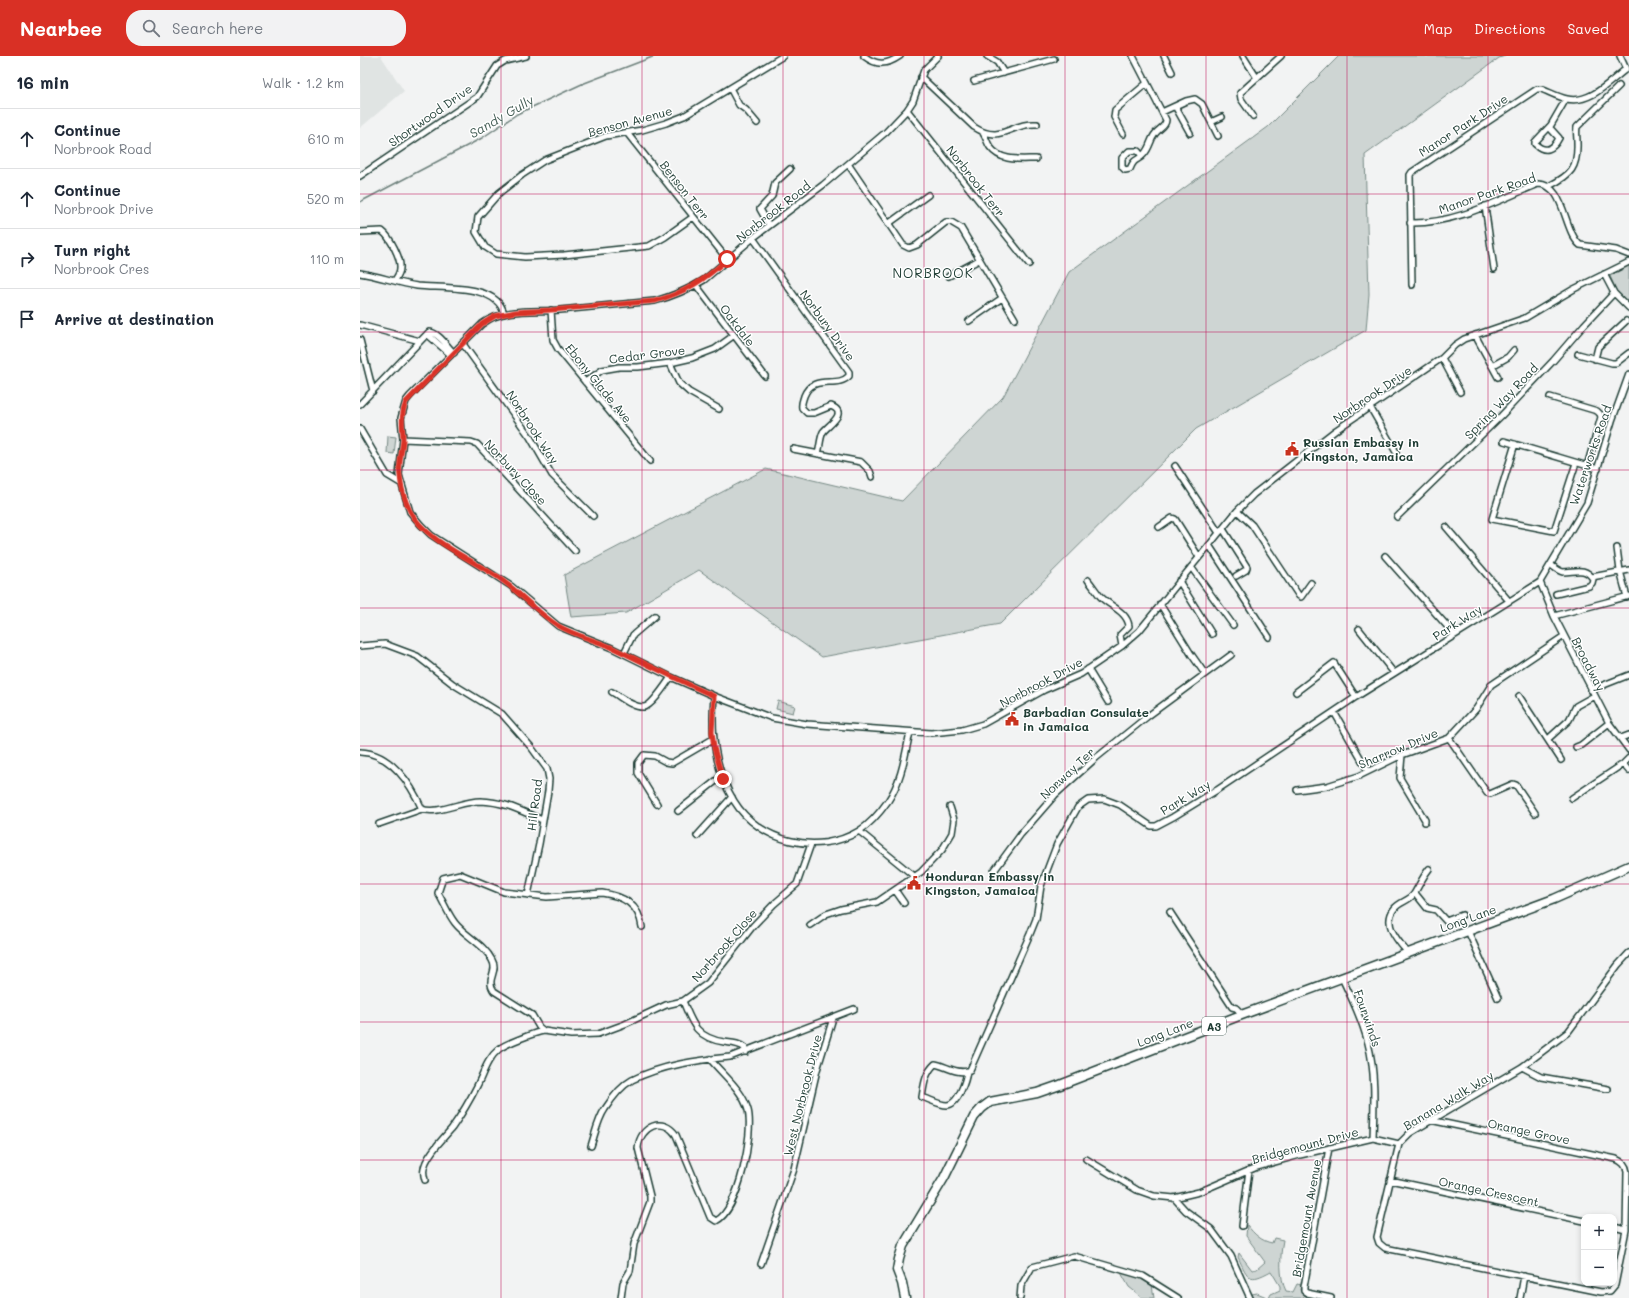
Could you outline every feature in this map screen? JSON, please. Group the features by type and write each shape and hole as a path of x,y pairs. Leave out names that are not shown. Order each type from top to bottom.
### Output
{"main road":[{"name":"Long Lane","path":"905,1298 902,1283 897,1270 903,1246 944,1178 974,1117 990,1102 1037,1093 1060,1085 1231,1019 1554,899 1629,866"}],"street":[{"name":"Shortwood Drive","path":"360,176 477,97 497,66 505,61 526,56"},
{"name":"Benson Avenue","path":"694,217 650,246 525,257 496,254 485,247 476,232 478,217 499,193 517,178 545,160 572,148 606,136 627,133 666,123 684,116 783,56"},
{"path":"864,56 877,64 888,63 900,56"},
{"name":"Norbrook Road","path":"402,484 399,475 403,439 401,418 406,402 452,354 489,319 504,314 530,311 655,301 670,297 696,285 704,280 753,238 823,185 886,132 908,110 924,70 938,56"},
{"path":"987,56 997,62 1004,72"},
{"path":"1133,56 1166,120 1166,123 1155,133 1148,149 1142,156 1134,160 1130,169 1125,170 1122,167 1122,158 1129,151 1138,151 1142,156"},
{"path":"1164,56 1172,72"},
{"path":"1242,56 1257,78"},
{"path":"1253,116 1240,97 1242,91 1281,56"},
{"path":"1620,56 1628,69"},
{"path":"974,81 1054,59"},
{"name":"Manor Park Drive","path":"1412,285 1410,175 1414,169 1537,89 1541,89 1566,99 1584,99 1628,69"},
{"path":"921,77 974,127 983,133 990,135 998,134 1028,124 1037,124"},
{"path":"1123,134 1114,117 1115,110 1147,83"},
{"path":"1550,186 1570,174 1575,165 1577,127 1619,86"},
{"path":"730,88 739,105 746,110 757,123"},
{"path":"1549,127 1559,138 1549,149 1541,150 1535,142 1549,127 1566,99"},
{"path":"1162,112 1186,101 1196,100 1202,104 1218,136"},
{"path":"1175,106 1190,133"},
{"name":"Norbrook Terr","path":"908,110 1029,264"},
{"path":"1211,122 1222,117"},
{"name":"Benson Terr","path":"627,133 727,259"},
{"path":"983,133 991,148 1003,157 1036,159"},
{"path":"848,164 903,245 909,248 917,245 946,222 951,222 961,228 1015,319"},
{"path":"770,225 760,209 772,196 775,184 790,169"},
{"name":"Manor Park Road","path":"1410,223 1435,222 1457,216 1538,184 1550,186 1555,193 1577,242 1585,247 1616,250 1629,255"},
{"path":"888,224 928,195"},
{"path":"1485,206 1494,269"},
{"path":"360,232 382,231 389,238 400,267 399,273 395,280"},
{"name":"Norbury Drive","path":"753,238 849,372 849,376 846,379 812,385 806,392 801,403 802,408 807,413 814,413 831,406 836,409 838,413 837,418 823,433 818,454"},
{"path":"949,276 979,260"},
{"name":"Norbrook Drive","path":"402,484 410,512 431,535 511,586 558,626 624,653 671,677 714,696 772,718 829,726 910,732 950,732 984,724 1044,690 1081,674 1122,646 1139,630 1237,511 1254,494 1336,430 1442,358 1455,345 1475,335 1525,318 1574,289 1629,262"},
{"path":"360,273 416,286 451,288 492,296 499,302 504,314"},
{"path":"1604,274 1614,293 1629,308"},
{"name":"Oakdale","path":"696,285 764,376"},
{"name":"Spring Way Road","path":"1397,517 1501,416 1614,293"},
{"path":"969,321 1002,298"},
{"name":"Ebony Glade Ave","path":"551,310 553,340 558,349 650,461"},
{"path":"1595,359 1598,347 1626,321"},
{"path":"360,325 420,341"},
{"path":"360,404 427,334 452,354"},
{"path":"1475,335 1498,377"},
{"name":"Cedar Grove","path":"585,382 602,370 619,366 670,363 692,358 715,349 733,336"},
{"path":"360,340 373,391"},
{"name":"Norbrook Way","path":"463,344 530,437 552,475 593,516"},
{"path":"1492,366 1508,356 1514,350"},
{"path":"1578,354 1612,363 1619,361 1629,354"},
{"path":"1442,358 1460,392"},
{"path":"670,363 679,383 690,392 719,409"},
{"name":"Waterworks Road","path":"1540,582 1587,503 1612,422 1629,374"},
{"path":"1550,397 1600,414 1601,418 1587,466"},
{"path":"1370,407 1396,452"},
{"path":"360,429 386,475 402,484"},
{"name":"Norbury Close","path":"403,439 471,442 477,444 575,550"},
{"path":"1504,441 1598,470"},
{"path":"1515,444 1492,519 1554,531 1576,463"},
{"path":"793,449 861,462 870,471 872,477"},
{"path":"1175,466 1247,567 1246,570 1236,576"},
{"path":"1237,511 1252,525 1299,596 1304,595 1311,583"},
{"path":"1159,527 1172,518 1175,519 1200,557"},
{"path":"1446,527 1509,601"},
{"path":"1209,545 1269,637"},
{"path":"1554,616 1628,597 1620,571 1617,548"},
{"path":"1385,556 1455,635"},
{"path":"1551,565 1562,572 1581,570 1586,571 1592,577 1592,583 1589,586 1556,594"},
{"path":"1191,567 1233,625"},
{"path":"1592,577 1629,570"},
{"path":"1088,580 1101,596 1123,614 1128,621 1129,626 1120,635 1122,646"},
{"path":"1179,581 1212,634"},
{"name":"Park Way","path":"967,1071 967,1076 954,1103 947,1105 922,1097 925,1080 929,1069 935,1064 954,1071 962,1072 970,1070 1036,919 1041,886 1057,844 1078,807 1088,800 1104,799 1120,805 1151,826 1156,826 1174,817 1217,790 1356,697 1540,582"},
{"name":"Broadway","path":"1540,582 1554,616 1594,696 1609,723 1629,750"},
{"path":"1160,604 1191,654 1206,674"},
{"path":"624,653 633,635 655,616"},
{"path":"1359,629 1394,673"},
{"name":"Sharrow Drive","path":"1297,790 1327,786 1360,776 1402,755 1449,738 1476,709 1490,685 1564,636"},
{"name":"Hill Road","path":"360,646 385,644 417,656 453,684 502,714 531,747 547,769 549,779 539,844 528,895"},
{"name":"Norway Ter","path":"994,871 1021,834 1055,795 1096,758 1142,720 1231,655"},
{"path":"1296,692 1334,663 1356,697"},
{"path":"1088,670 1108,702"},
{"path":"1591,690 1629,675"},
{"path":"612,692 635,705 644,707 648,706 671,677"},
{"path":"714,696 714,748 722,776 734,802 753,823 784,840 811,844 838,840 859,831 876,816 897,785 910,732"},
{"path":"1519,696 1561,760"},
{"path":"1548,739 1569,720 1576,706 1594,696"},
{"path":"1334,712 1368,771"},
{"path":"1576,747 1581,745 1609,723"},
{"path":"1621,738 1629,735"},
{"path":"1449,738 1487,793 1490,794 1513,784 1516,785 1535,812"},
{"path":"657,804 638,773 638,763 644,755 655,756 666,762 672,763 713,739"},
{"path":"360,752 383,759 395,768 414,790 422,809"},
{"path":"1402,755 1400,778 1425,822"},
{"path":"1572,798 1623,764 1629,758"},
{"path":"1623,764 1629,771"},
{"path":"678,811 722,776"},
{"path":"697,836 732,797"},
{"path":"379,824 422,809 429,812 465,802 507,804 542,820"},
{"path":"810,925 826,914 841,909 876,902 895,890 934,860 952,833 954,820 950,807"},
{"path":"859,831 914,876"},
{"name":"Norbrook Close","path":"544,1031 571,1035 598,1034 625,1024 666,1005 682,1001 708,983 753,926 774,904 797,884 811,844"},
{"path":"1408,953 1395,937 1391,928 1390,918 1394,909 1415,893 1421,878 1428,870"},
{"path":"544,1031 532,1015 494,992 490,981 495,968 493,960 481,946 456,923 438,893 443,878 460,874 504,892 547,897 602,893 610,894 620,897 634,907 640,917 642,927"},
{"path":"895,890 904,903"},
{"path":"1415,893 1427,908 1436,910 1446,921 1462,915"},
{"path":"1170,912 1232,1006 1243,1015"},
{"path":"1468,931 1498,998"},
{"name":"Banana Walk Way","path":"1626,1230 1615,1285 1610,1291 1601,1292 1381,1246 1377,1237 1399,1144 1410,1133 1430,1120 1522,1067 1568,1032 1618,965 1629,953"},
{"name":"Fourwinds","path":"1342,978 1359,1016 1368,1044 1374,1072 1373,1138"},
{"path":"591,1146 604,1110 616,1093 631,1081 664,1068 710,1059 730,1057 746,1052 745,1048 739,1044 713,1041 704,1037 691,1021 682,1001"},
{"path":"1231,1019 1229,1014 1232,1006"},
{"path":"832,1018 854,1009"},
{"name":"West Norbrook Drive","path":"746,1052 832,1018"},
{"name":"West Norbrook Drive","path":"760,1264 794,1169 832,1018"},
{"path":"425,1180 423,1172 426,1162 438,1142 452,1128 459,1117 477,1087 488,1061 505,1044 525,1038 537,1032 544,1031"},
{"path":"621,1298 623,1283 630,1271 634,1244 650,1202 650,1196 638,1148 639,1140 644,1131 654,1126 665,1126 672,1130 676,1135 710,1217 713,1220 723,1216 736,1192 747,1156 749,1130 748,1111 742,1096 710,1059"},
{"path":"1522,1067 1541,1077 1608,1089"},
{"name":"Orange Grove","path":"1430,1120 1623,1162 1627,1172 1626,1230"},
{"name":"Bridgemount Drive","path":"1086,1159 1137,1190 1154,1196 1174,1198 1199,1192 1249,1170 1329,1148 1373,1138 1399,1144"},
{"name":"Bridgemount Avenue","path":"1329,1148 1304,1291 1331,1298"},
{"path":"1242,1226 1249,1170"},
{"name":"Orange Crescent","path":"1390,1180 1581,1220"},
{"path":"1174,1198 1186,1211 1210,1229 1231,1256 1250,1298"},
{"path":"1617,1228 1626,1230"},
{"path":"1020,1298 1021,1286 1032,1267 1074,1256 1143,1276 1178,1298"},
{"path":"1520,1298 1524,1276"}],"shaded area":[{"path":"360,56 381,56 404,91 360,128"},
{"path":"1339,56 1505,56 1499,58 1365,155 1369,294 1366,330 1196,429 1000,624 822,657 699,570 626,613 571,617 564,575 766,469 902,501 1003,397 1069,272 1268,127"},
{"path":"1629,266 1629,304 1617,292 1610,276"},
{"path":"388,436 396,437 394,454 387,453"},
{"path":"778,701 795,706 793,713 776,709"},
{"path":"1247,1225 1264,1241 1272,1243 1274,1238 1283,1240 1281,1266 1282,1279 1286,1291 1293,1292 1297,1284 1301,1285 1300,1290 1304,1296 1303,1298 1269,1298 1271,1294 1280,1290 1280,1286 1271,1271 1254,1278 1247,1274 1238,1257 1239,1253 1252,1270 1257,1269 1265,1262 1246,1236"},
{"path":"1120,1271 1139,1276 1152,1285 1154,1298 1141,1298 1129,1287"},
{"path":"1257,1293 1269,1298 1253,1298 1252,1294"}],"waterway":[{"name":"Sandy Gully","path":"360,202 482,138 517,114 582,84 655,56"}],"place":[{"name":"Russian Embassy in Kingston, Jamaica","path":"1292,449"},
{"name":"Barbadian Consulate in Jamaica","path":"1012,719"},
{"name":"Honduran Embassy in Kingston, Jamaica","path":"914,883"}],"district":[{"name":"NORBROOK","path":"933,272"}],"route":[{"path":"723,779 714,748 712,732 714,696 612,648 558,626 511,586 452,550 431,535 410,512 399,475 403,439 401,418 406,402 410,396 482,324 489,319 495,316 516,312 655,301 683,292 696,285 714,272 727,259"}]}
